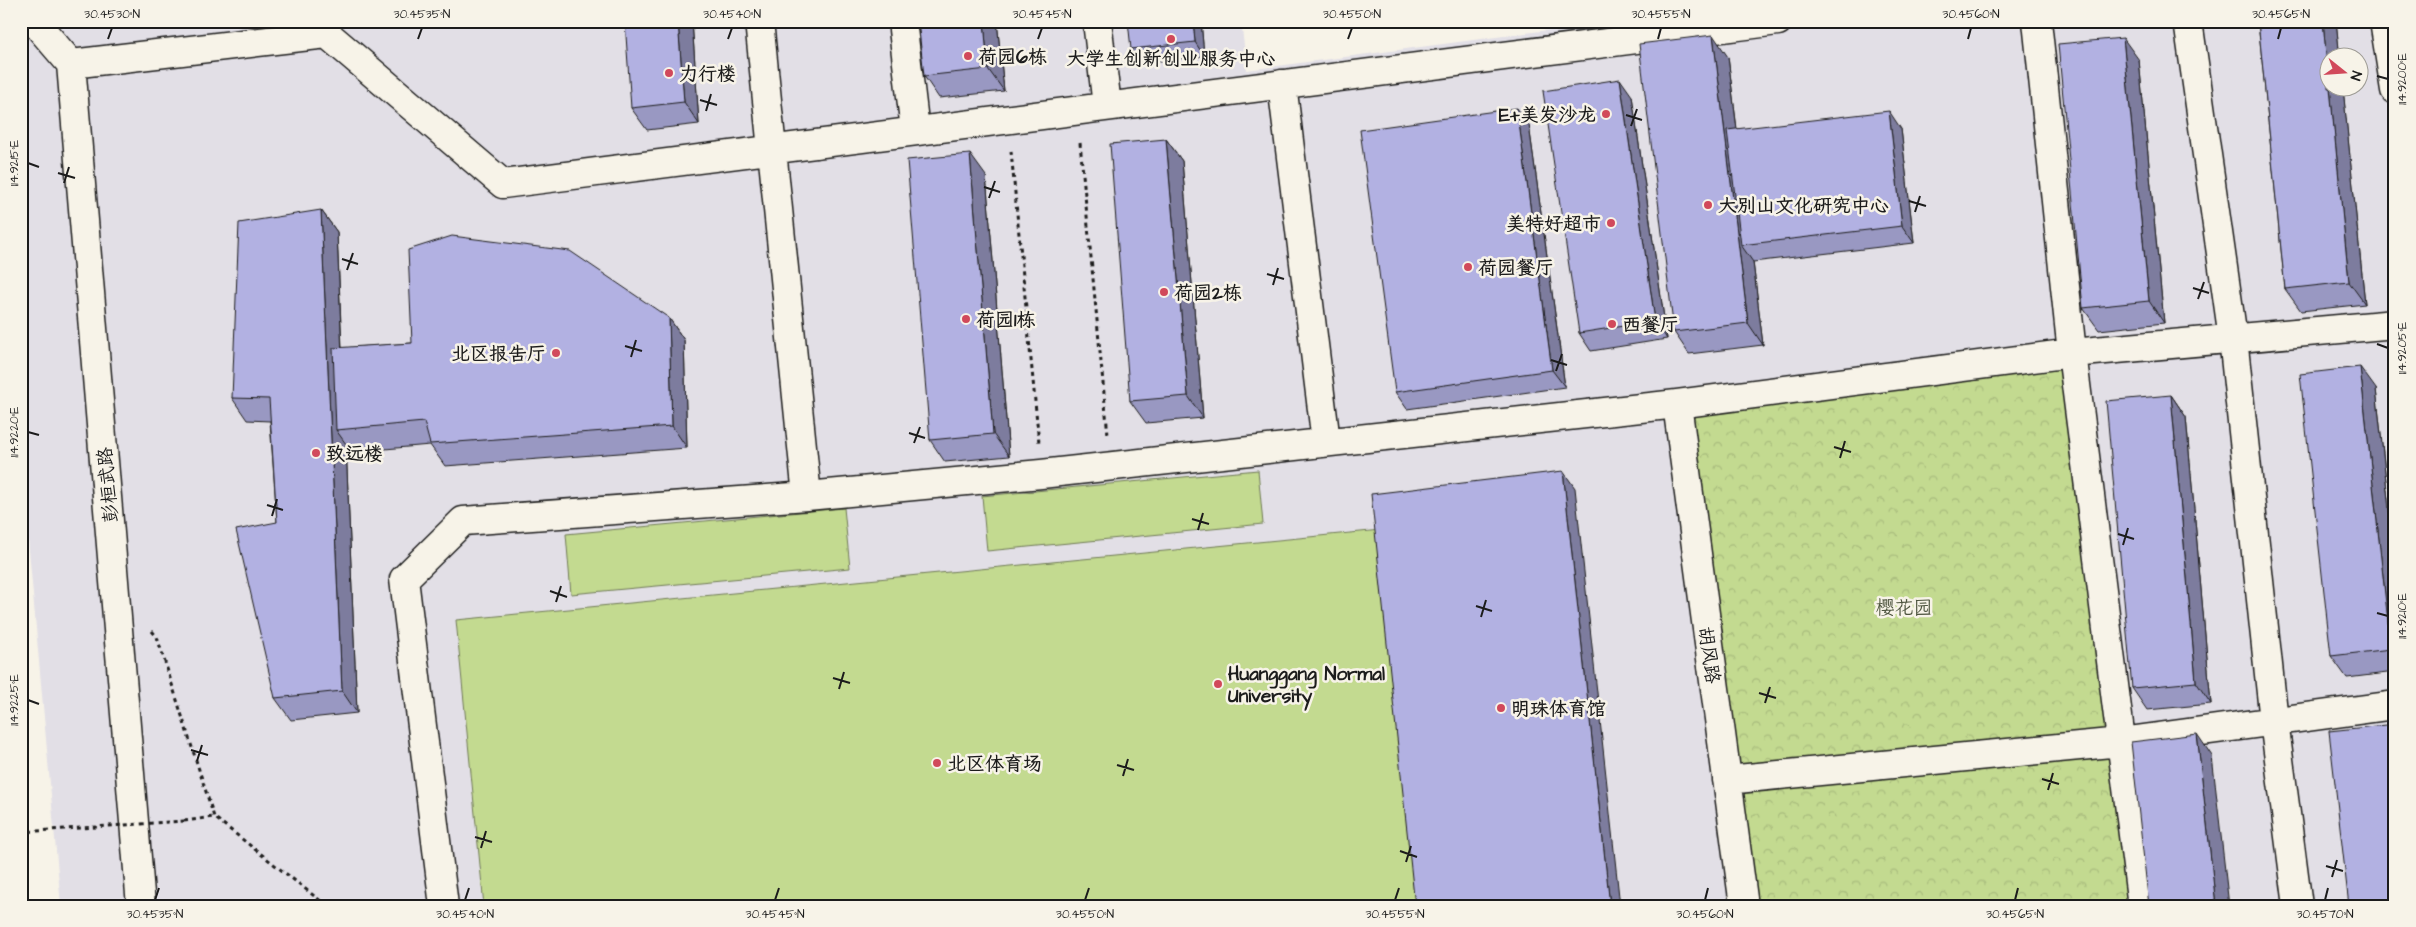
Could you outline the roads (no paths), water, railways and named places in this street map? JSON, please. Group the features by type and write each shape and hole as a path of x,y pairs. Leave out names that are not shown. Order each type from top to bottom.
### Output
{"street":[{"path":"34,21 71,64 326,34 503,184 772,148 1778,21"},
{"path":"758,21 807,496"},
{"path":"902,21 915,130"},
{"path":"1097,21 1107,106"},
{"path":"2037,21 2072,353 2142,906"},
{"path":"2188,21 2233,338 2274,721 2298,906"},
{"path":"2384,21 2395,90"},
{"name":"彭桓武路","path":"71,64 141,906"},
{"path":"1282,84 1326,442"},
{"path":"444,906 404,579 463,521 807,496 1041,474 1677,404 2072,353 2395,324"},
{"name":"胡风路","path":"1677,404 1744,906"},
{"path":"1727,780 2121,742 2395,705"}],"place":[{"name":"大学生创新创业服务中心","path":"1171,39"},
{"name":"荷园6栋","path":"968,56"},
{"name":"力行楼","path":"669,73"},
{"name":"E+美发沙龙","path":"1606,114"},
{"name":"大别山文化研究中心","path":"1708,205"},
{"name":"美特好超市","path":"1611,223"},
{"name":"荷园餐厅","path":"1468,267"},
{"name":"荷园2栋","path":"1164,292"},
{"name":"荷园1栋","path":"966,319"},
{"name":"西餐厅","path":"1612,324"},
{"name":"北区报告厅","path":"556,353"},
{"name":"致远楼","path":"316,453"},
{"name":"Huanggang Normal University","path":"1218,684"},
{"name":"明珠体育馆","path":"1501,708"},
{"name":"北区体育场","path":"937,763"}],"park label":[{"name":"樱花园","path":"1904,607"}]}
